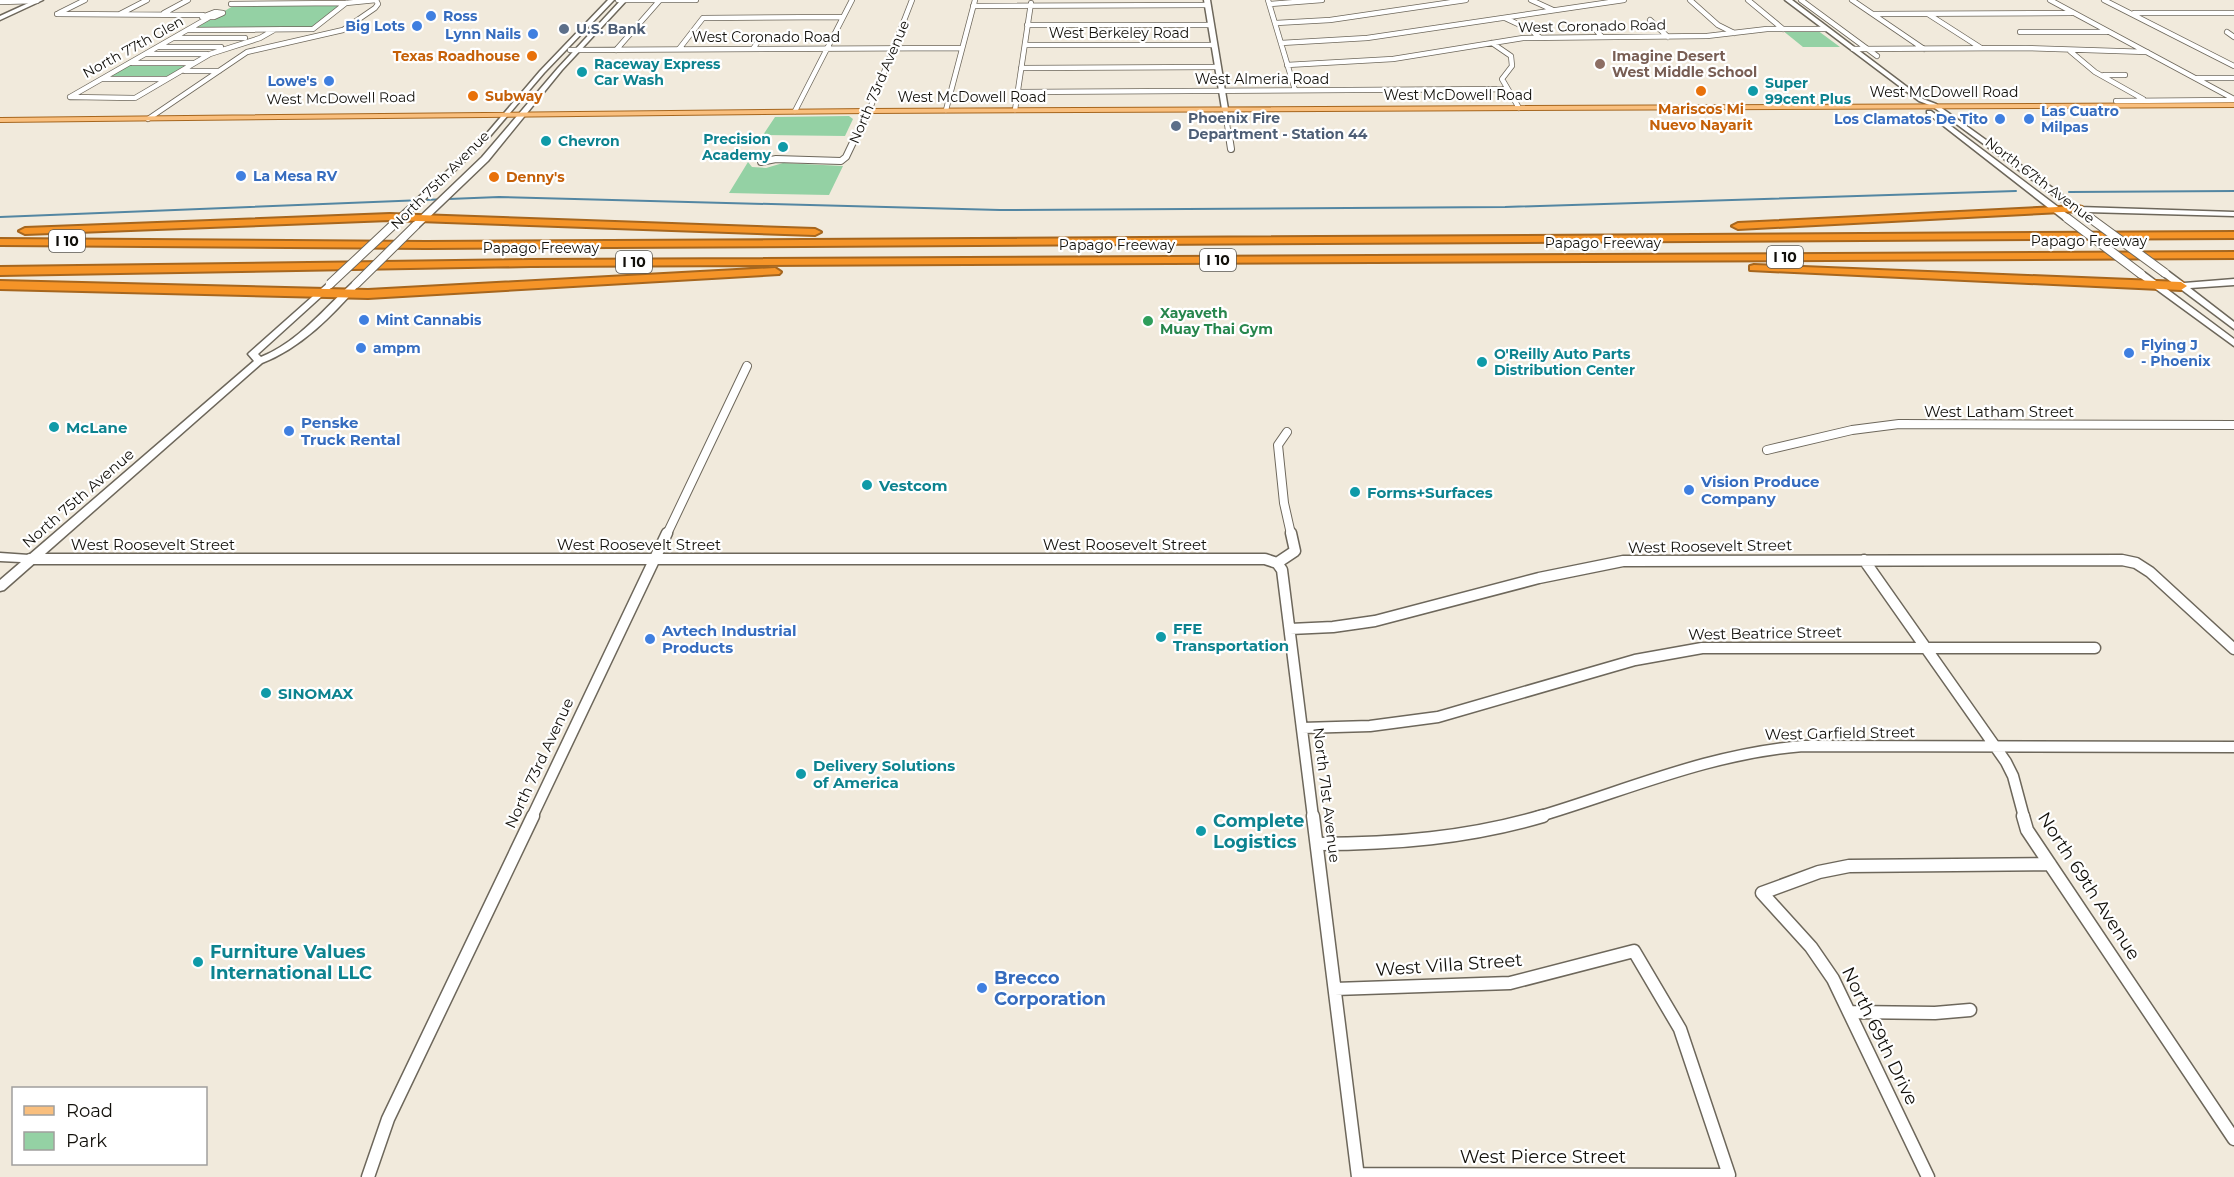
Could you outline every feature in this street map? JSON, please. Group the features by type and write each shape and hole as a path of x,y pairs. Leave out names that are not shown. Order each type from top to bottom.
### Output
{"highway":[{"path":"1429,239 1713,228 2078,209"},
{"path":"0,232 402,217 821,233 1194,241"},
{"name":"Papago Freeway","path":"0,242 135,241 438,245 2234,234"},
{"path":"0,248 135,241"},
{"name":"Papago Freeway","path":"0,271 542,262 2234,255"},
{"path":"1336,259 1757,268 2181,286"},
{"path":"0,285 345,294 832,270 1100,260"},
{"path":"0,264 55,270"}],"main road":[{"name":"North 75th Avenue","path":"259,362 253,354 458,165 611,0"},
{"name":"North 75th Avenue","path":"0,587 259,362 279,355 356,284 485,159 525,113 574,50 624,0"},
{"name":"North 67th Avenue","path":"1788,0 1853,49 2016,180 2234,343"},
{"path":"0,18 38,1"},
{"path":"1207,3 1225,109"},
{"name":"West McDowell Road","path":"1,117 1519,108 1921,103 1934,105 2234,105"},
{"name":"North 67th Avenue","path":"1934,105 2078,209 2090,214 2234,326"},
{"path":"1972,145 1984,148 2038,179"},
{"path":"449,193 449,187 463,172 462,167 458,165"},
{"path":"2090,214 2234,214"},
{"path":"2181,286 2234,282"},
{"name":"West Roosevelt Street","path":"0,557 30,559"}],"street":[{"path":"85,0 57,14 205,16 218,12 238,0"},
{"path":"118,15 147,0"},
{"path":"161,15 188,0"},
{"path":"273,4 279,0"},
{"path":"315,4 321,0"},
{"path":"152,116 248,52 343,30 378,4 376,0 315,4 231,4"},
{"path":"618,0 696,0"},
{"path":"616,50 660,0"},
{"path":"795,111 852,0"},
{"name":"North 73rd Avenue","path":"761,162 776,159 841,161 850,150 869,111 912,0"},
{"path":"946,110 975,0"},
{"path":"1015,110 1031,0"},
{"path":"1295,90 1269,2 1322,0"},
{"path":"1276,23 1330,20 1466,0"},
{"path":"1531,0 1553,10"},
{"path":"1281,43 1348,40 1624,0"},
{"path":"1690,0 1718,25 1734,33"},
{"path":"1748,0 1783,29"},
{"path":"1801,0 1876,56"},
{"path":"1852,0 1924,49"},
{"path":"2050,0 2234,99"},
{"path":"2104,0 2234,66"},
{"path":"0,2 38,1"},
{"path":"189,30 313,29 334,15 346,3"},
{"path":"973,6 1207,3"},
{"path":"1873,14 2074,13"},
{"path":"2131,13 2234,13"},
{"path":"1927,14 1981,48"},
{"name":"North 77th Glen","path":"169,79 135,98 77,99 70,97 189,30 205,16"},
{"path":"679,49 703,18 842,17"},
{"path":"1504,17 1531,30 1539,37"},
{"path":"1650,20 1668,37"},
{"path":"1026,25 1211,25"},
{"path":"1594,28 1602,37"},
{"name":"West Coronado Road","path":"1287,65 1372,61 1539,37 1668,37 1783,29 1826,29"},
{"path":"101,79 169,79 210,54 260,38 274,30"},
{"path":"2234,31 2227,32 2234,37"},
{"path":"2036,49 2020,32 2110,32"},
{"path":"174,38 260,38"},
{"path":"753,49 760,38"},
{"path":"1492,43 1507,52 1512,60 1502,80 1519,108"},
{"name":"West Berkeley Road","path":"1025,45 1214,45"},
{"path":"159,46 226,47"},
{"name":"West Coronado Road","path":"574,50 962,48"},
{"path":"1853,49 1981,48 2147,52"},
{"path":"2069,51 2102,75 2153,105"},
{"path":"145,54 210,54"},
{"path":"130,63 196,63"},
{"path":"1021,68 1218,67"},
{"path":"183,70 220,71"},
{"path":"2102,75 2125,75"},
{"path":"2195,78 2234,78"},
{"path":"1431,81 1436,89"},
{"name":"West Almeria Road","path":"1017,92 1507,89"},
{"path":"2116,100 2234,99"},
{"path":"1225,109 1231,149"},
{"name":"North 73rd Avenue","path":"368,1177 388,1119 747,366"},
{"name":"West Latham Street","path":"1767,450 1852,430 1899,424 2234,425"},
{"path":"1276,563 1294,551 1284,503 1278,445 1287,432"},
{"name":"West Roosevelt Street","path":"30,559 1244,559 1276,563"},
{"name":"North 69th Avenue","path":"1864,560 2012,771 2028,830 2234,1139"},
{"name":"West Roosevelt Street","path":"1290,629 1343,628 1378,623 1578,569 1623,561 2122,560 2139,564 2153,572 2212,633 2234,649"},
{"name":"North 71st Avenue","path":"1276,563 1282,570 1290,629 1358,1175"},
{"name":"West Beatrice Street","path":"1302,728 1361,728 1418,721 1630,660 1680,650 1735,646 2095,648"},
{"name":"West Garfield Street","path":"1317,844 1404,843 1490,831 1707,760 1763,748 2234,747"},
{"name":"North 69th Drive","path":"1928,1177 1851,1012 1822,963 1762,892 1819,872 1849,866 2050,864"},
{"name":"West Villa Street","path":"1335,990 1510,983 1634,951 1680,1029 1729,1174"},
{"path":"1851,1012 1935,1013 1970,1010"},
{"name":"West Pierce Street","path":"1358,1175 1729,1174"}],"green space":[{"path":"340,5 313,28 196,28 233,6"},
{"path":"1782,30 1817,30 1840,47 1803,47"},
{"path":"133,63 191,64 168,78 108,77"},
{"path":"849,116 853,119 845,136 763,135 775,117"},
{"path":"748,162 752,167 766,168 783,163 843,166 829,195 729,193"}],"waterway":[{"path":"0,217 499,197 1000,210 1505,207 2016,191"},
{"path":"2069,192 2234,191"}],"place":[{"name":"Ross","path":"431,16"},
{"name":"Big Lots","path":"417,26"},
{"name":"U.S. Bank","path":"564,29"},
{"name":"Lynn Nails","path":"533,34"},
{"name":"Texas Roadhouse","path":"532,56"},
{"name":"Imagine Desert West Middle School","path":"1600,64"},
{"name":"Raceway Express Car Wash","path":"582,72"},
{"name":"Lowe's","path":"329,81"},
{"name":"Mariscos Mi Nuevo Nayarit","path":"1701,91"},
{"name":"Super 99cent Plus","path":"1753,91"},
{"name":"Subway","path":"473,96"},
{"name":"Los Clamatos De Tito","path":"2000,119"},
{"name":"Las Cuatro Milpas","path":"2029,119"},
{"name":"Phoenix Fire Department - Station 44","path":"1176,126"},
{"name":"Chevron","path":"546,141"},
{"name":"Precision Academy","path":"783,147"},
{"name":"La Mesa RV","path":"241,176"},
{"name":"Denny's","path":"494,177"},
{"name":"Mint Cannabis","path":"364,320"},
{"name":"Xayaveth Muay Thai Gym","path":"1148,321"},
{"name":"ampm","path":"361,348"},
{"name":"Flying J - Phoenix","path":"2129,353"},
{"name":"O'Reilly Auto Parts Distribution Center","path":"1482,362"},
{"name":"McLane","path":"54,427"},
{"name":"Penske Truck Rental","path":"289,431"},
{"name":"Vestcom","path":"867,485"},
{"name":"Vision Produce Company","path":"1689,490"},
{"name":"Forms+Surfaces","path":"1355,492"},
{"name":"FFE Transportation","path":"1161,637"},
{"name":"Avtech Industrial Products","path":"650,639"},
{"name":"SINOMAX","path":"266,693"},
{"name":"Delivery Solutions of America","path":"801,774"},
{"name":"Complete Logistics","path":"1201,831"},
{"name":"Furniture Values International LLC","path":"198,962"},
{"name":"Brecco Corporation","path":"982,988"}]}
